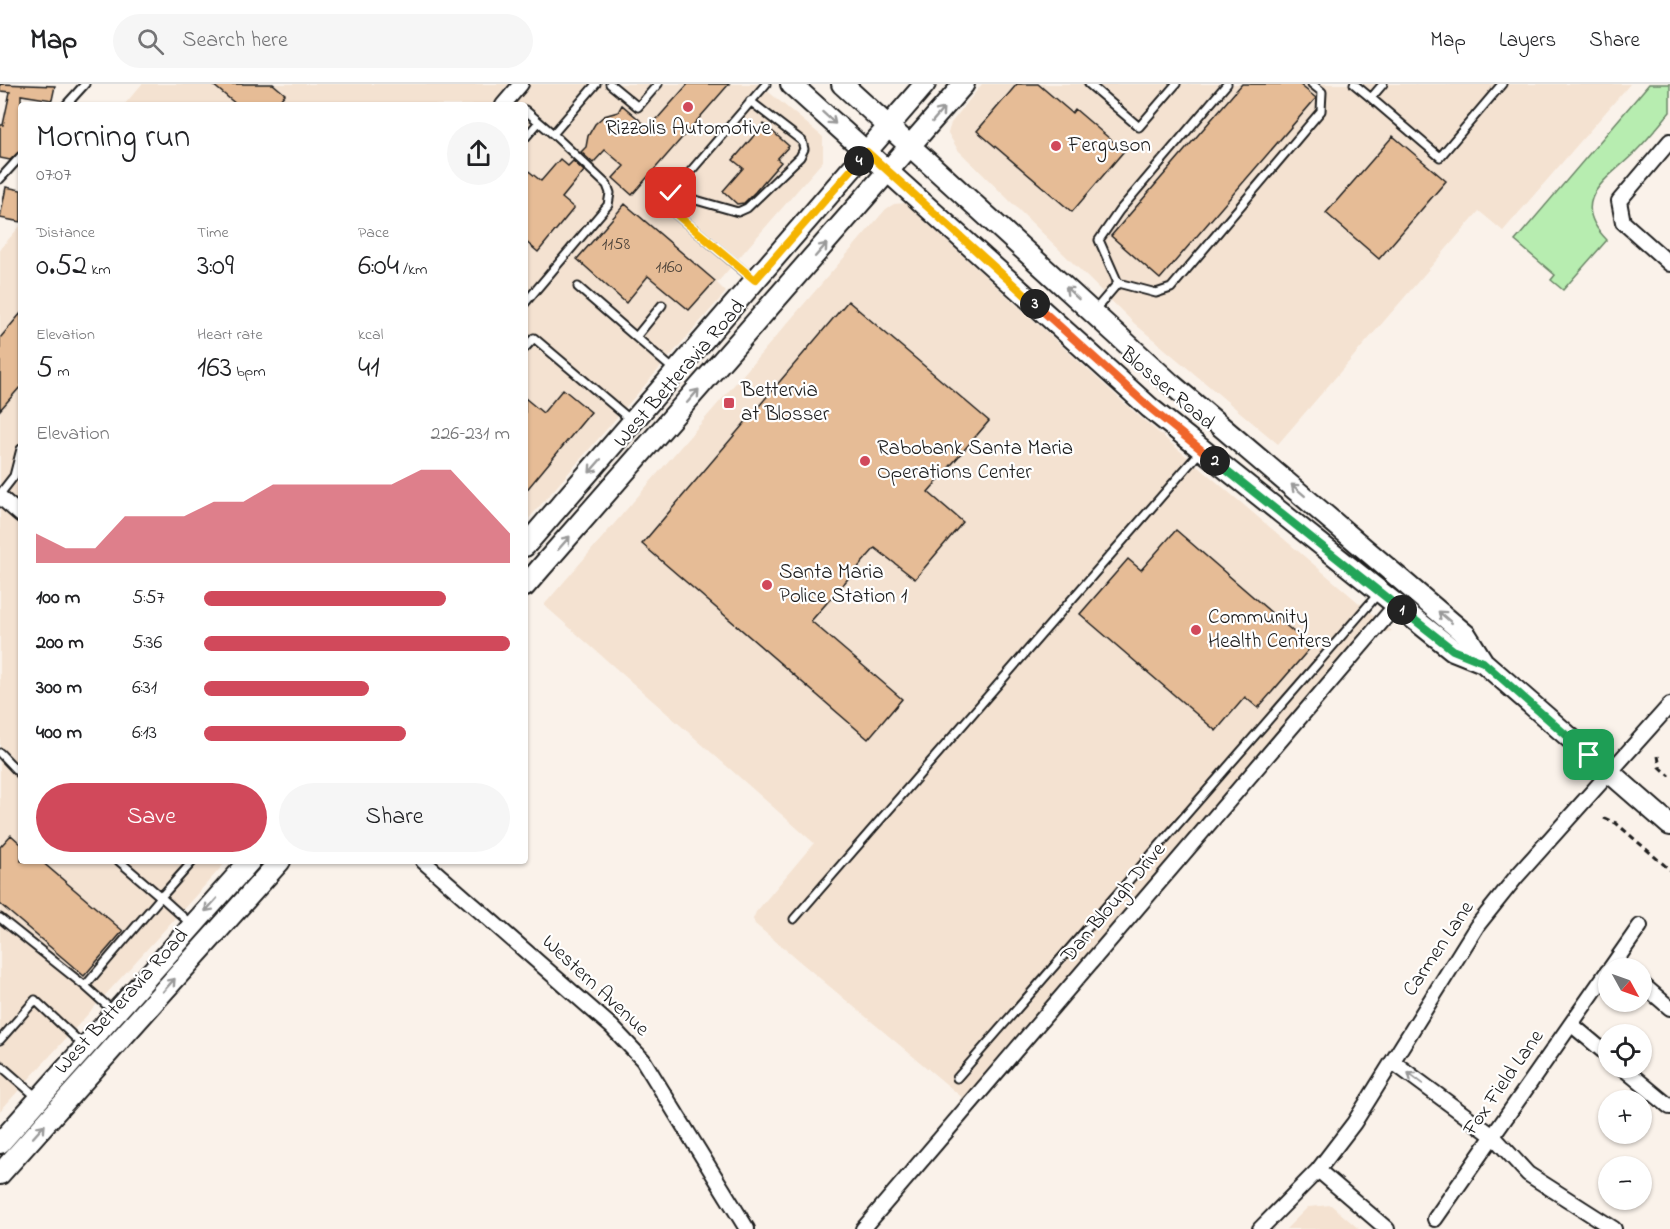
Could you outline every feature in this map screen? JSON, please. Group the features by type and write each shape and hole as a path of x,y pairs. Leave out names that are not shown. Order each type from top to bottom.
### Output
{"main road":[{"name":"Blosser Road","path":"791,84 1150,408 1453,650 1483,662"},
{"name":"Blosser Road","path":"842,84 890,125 1170,383 1466,635 1483,662 1670,825"},
{"name":"West Betteravia Road","path":"528,542 925,84"},
{"name":"West Betteravia Road","path":"528,583 890,172 964,84"},
{"name":"West Betteravia Road","path":"0,1143 247,864"},
{"name":"West Betteravia Road","path":"0,1174 277,864"}],"street":[{"path":"509,101 521,84"},
{"path":"1670,141 1619,201 1623,222 1670,264"},
{"path":"0,496 18,512"},
{"name":"Dan Blough Drive","path":"863,1229 1396,605"},
{"name":"Carmen Lane","path":"1260,1229 1318,1170 1354,1123 1477,926 1670,705"},
{"name":"Western Avenue","path":"426,864 612,1027 643,1060 747,1229"},
{"name":"Fox Field Lane","path":"1620,958 1640,926"},
{"name":"Fox Field Lane","path":"1435,1219 1598,989"},
{"path":"1652,992 1670,1008"},
{"path":"1571,1024 1598,1047"},
{"path":"1393,1062 1493,1136 1528,1174 1614,1229"},
{"path":"1635,1078 1670,1107"},
{"path":"1318,1170 1387,1229"}],"lane":[{"path":"69,102 85,84"},
{"path":"553,134 596,84"},
{"path":"610,84 638,107 658,84"},
{"path":"755,280 670,209 665,201 766,84"},
{"path":"1089,84 1139,127 1176,84"},
{"path":"1118,283 1100,240 1119,211 1227,84"},
{"path":"1118,283 1156,293 1171,288 1321,111 1322,92 1312,84"},
{"path":"1354,84 1440,157 1502,84"},
{"path":"1371,98 1383,84"},
{"path":"671,193 738,212 747,208 776,177 800,157 804,149 802,141 750,101"},
{"path":"528,113 607,185 610,193 608,205 528,299"},
{"path":"528,135 539,122"},
{"path":"0,179 18,159"},
{"path":"1093,312 1118,283"},
{"path":"578,286 676,372"},
{"path":"636,337 663,305"},
{"path":"528,345 534,338 633,422"},
{"path":"794,919 1202,450"},
{"path":"0,496 14,477 18,461"},
{"path":"957,1078 1380,592"},
{"path":"0,753 18,772"},
{"path":"122,864 193,926"},
{"path":"85,986 191,864"},
{"path":"0,918 115,1013"},
{"path":"0,1040 35,1000 85,1047"},
{"path":"0,1065 39,1099"}],"path":[{"path":"1658,756 1660,767 1670,776"},
{"path":"1604,818 1616,823 1670,870"}],"shaded area":[{"path":"142,84 759,84 823,137 823,161 717,283 726,292 528,520 528,102 127,102"},
{"path":"982,84 1630,84 1503,231 1479,211 1278,444 1135,324 958,150 948,133 951,123"},
{"path":"905,203 1132,410 1392,631 1380,633 970,1104 755,924 753,919 756,912 814,843 544,605 886,209 894,204"},
{"path":"18,228 18,864 224,864 0,1111 0,249"},
{"path":"1331,1205 1359,1229 1286,1229 1308,1207"}],"green space":[{"path":"1649,84 1670,84 1670,112 1597,190 1591,200 1590,212 1595,225 1607,240 1563,290 1551,280 1555,275 1515,241"}],"building":[{"path":"0,84 55,86 52,100 21,95 21,102 18,102 18,153 10,160 0,158 0,125 3,125 10,92 0,91"},
{"path":"212,84 273,84 285,94 278,102 233,102"},
{"path":"688,84 729,84 632,195 613,178 624,166 605,150 593,163 581,152 586,147 588,136 595,124 604,116 618,112 622,105 649,128"},
{"name":"Ferguson","path":"1017,84 1038,84 1072,113 1075,109 1124,151 1072,212 977,131"},
{"path":"1242,84 1299,84 1316,98 1160,279 1111,236"},
{"path":"764,124 789,146 777,159 781,162 755,192 744,203 737,204 723,191 743,168 733,160"},
{"path":"1393,136 1446,181 1379,259 1326,213"},
{"path":"560,159 568,166 573,161 584,171 562,198 574,208 538,252 528,244 528,170 541,181"},
{"path":"6,187 18,189 18,221 0,218"},
{"path":"625,204 715,281 689,310 648,276 626,303 577,259"},
{"path":"848,301 989,421 928,492 963,522 915,579 875,548 811,621 902,699 868,739 642,544"},
{"path":"18,317 18,389 0,410 0,338"},
{"path":"563,389 591,412 528,488 528,400 543,413"},
{"name":"Community Health Centers","path":"1176,530 1311,647 1258,708 1245,697 1216,731 1080,614 1128,559 1141,570"},
{"path":"11,835 18,841 18,864 45,864 123,931 84,976 0,904 0,847"}],"place":[{"name":"Rizzolis Automotive","path":"688,107"},
{"name":"Ferguson","path":"1056,146"},
{"name":"Bettervia at Blosser","path":"729,403"},
{"name":"Rabobank Santa Maria Operations Center","path":"865,461"},
{"name":"Santa Maria Police Station 1","path":"767,585"},
{"name":"Community Health Centers","path":"1196,630"}],"route":[{"path":"671,193 665,201 670,209 755,280 867,152 1150,408 1453,650 1483,662 1589,755"}]}
